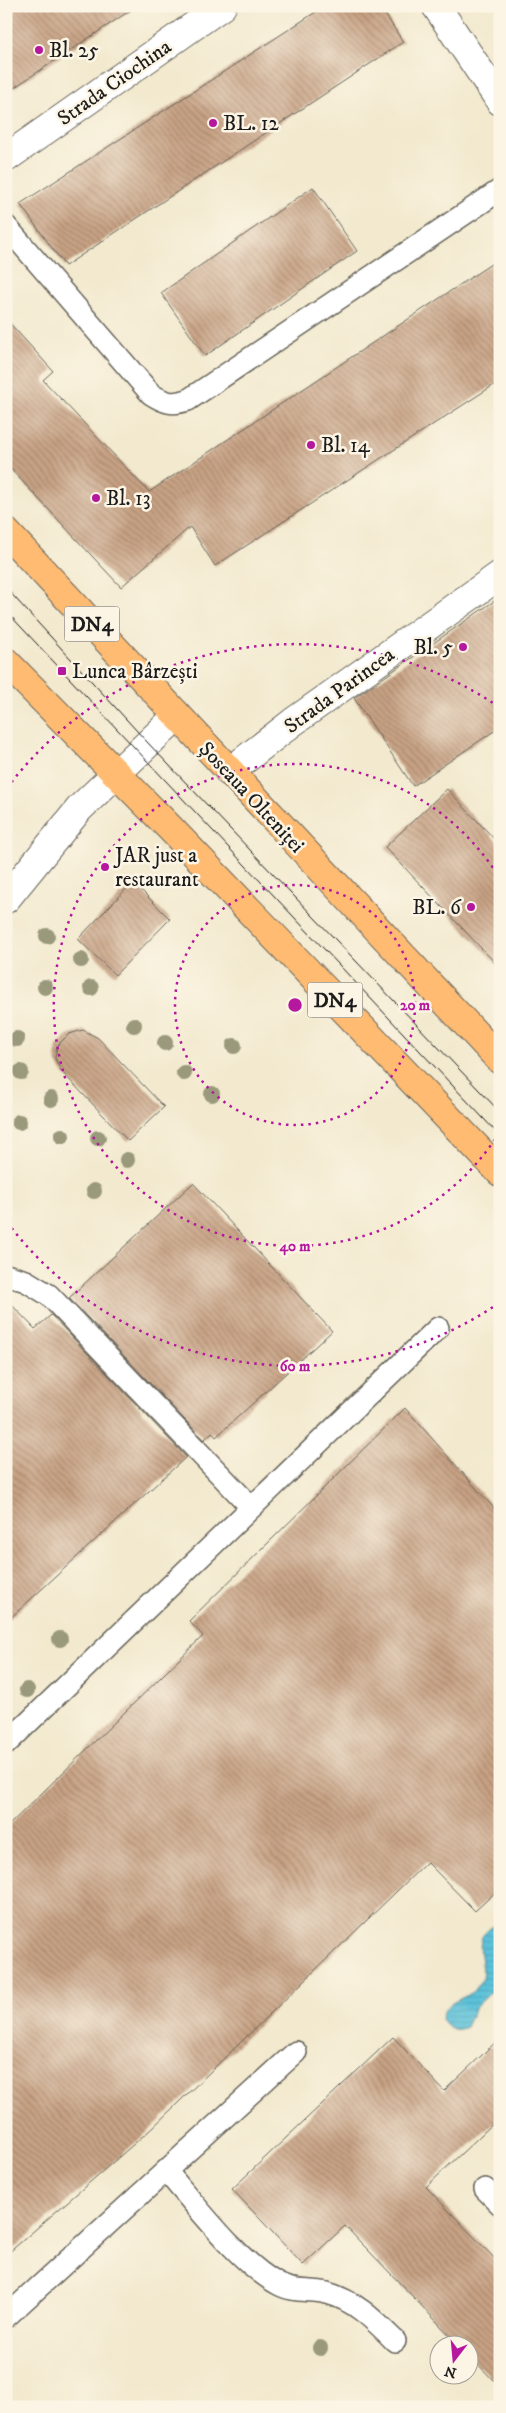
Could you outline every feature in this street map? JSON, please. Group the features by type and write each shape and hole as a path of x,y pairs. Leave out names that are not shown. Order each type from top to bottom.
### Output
{"main road":[{"name":"Șoseaua Olteniței","path":"6,532 500,1060"},
{"name":"DN4","path":"6,662 170,828 500,1172"}],"street":[{"name":"Strada Ciochina","path":"6,158 222,6"},
{"path":"436,6 500,101"},
{"name":"Strada Parincea","path":"229,772 293,722 500,576"},
{"path":"6,899 80,808 177,716"}],"lane":[{"path":"6,226 151,394 164,402 176,404 188,400 500,190"},
{"path":"6,1275 26,1280 49,1295 251,1507"},
{"path":"6,1744 438,1328"},
{"path":"6,2317 296,2052"},
{"path":"166,2171 245,2260 264,2276 280,2285 297,2290 325,2293 350,2302 367,2313 395,2341"},
{"path":"485,2189 500,2204"}],"water":[{"path":"500,1921 500,1988 489,1994 474,2009 466,2027 452,2029 442,2019 444,2012 452,2003 476,1989 480,1983 483,1972 480,1948 482,1937"}],"building":[{"name":"Bl. 25","path":"6,6 137,6 6,93"},
{"name":"BL. 12","path":"325,6 380,6 403,42 65,266 20,204"},
{"path":"313,187 357,251 205,356 161,293"},
{"name":"Bl. 14","path":"500,258 500,381 215,566 190,527 121,587 6,464 6,319 53,371 43,380 149,492"},
{"name":"Bl. 5","path":"500,597 500,727 413,786 354,698"},
{"name":"BL. 6","path":"447,789 500,845 500,968 385,847"},
{"path":"133,882 170,919 115,975 78,939"},
{"path":"83,1030 98,1038 164,1107 128,1141 61,1071 55,1058 57,1046 69,1034"},
{"path":"193,1183 332,1331 216,1437 212,1432 204,1440 69,1298"},
{"path":"6,1299 35,1329 51,1315 186,1457 6,1622"},
{"path":"405,1408 500,1515 500,1888 475,1911 427,1862 150,2130 6,2255 6,1828 203,1636 189,1621"},
{"path":"393,2037 444,2091 500,2038 500,2117 426,2187 500,2264 500,2387 478,2364 478,2336 450,2336 345,2226 303,2265 232,2189"}],"tram line":[{"path":"6,588 148,743 500,1112"},
{"path":"6,611 500,1136"}],"place":[{"name":"Bl. 25","path":"39,50"},
{"name":"BL. 12","path":"213,123"},
{"name":"Bl. 14","path":"311,445"},
{"name":"Bl. 13","path":"96,498"},
{"name":"Bl. 5","path":"463,647"},
{"name":"Lunca Bârzești","path":"62,671"},
{"name":"JAR just a restaurant","path":"105,867"},
{"name":"BL. 6","path":"471,907"}]}
